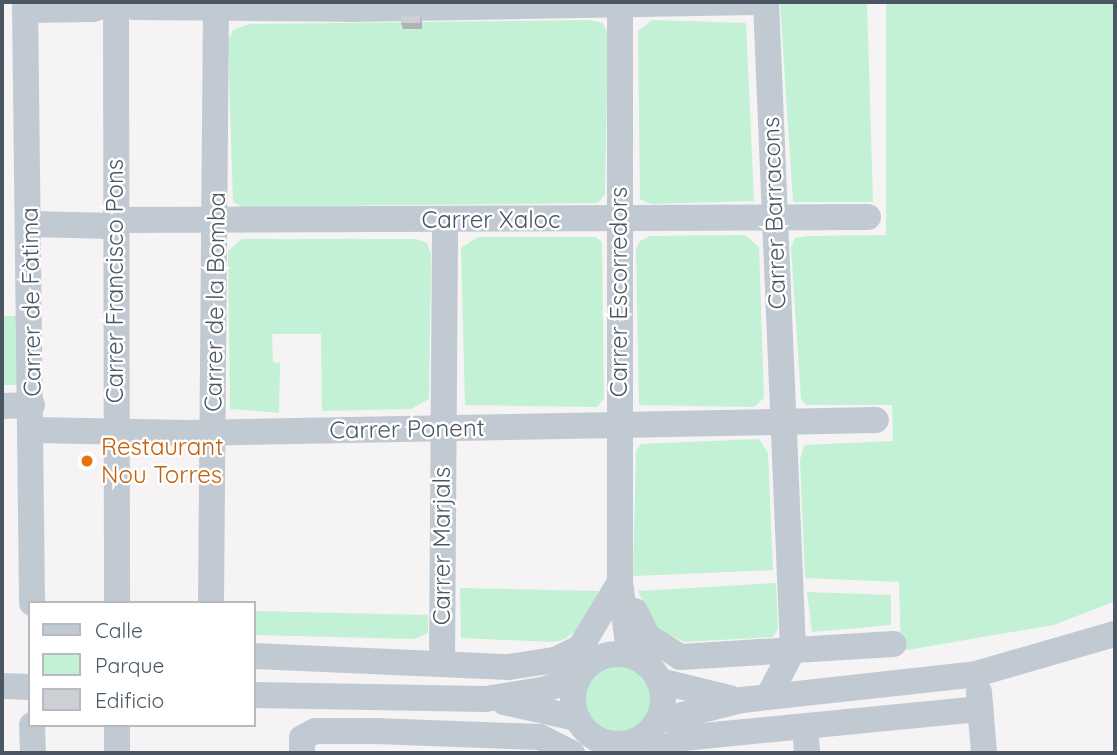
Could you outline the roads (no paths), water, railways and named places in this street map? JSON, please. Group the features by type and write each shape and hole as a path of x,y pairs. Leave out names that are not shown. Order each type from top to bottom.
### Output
{"street":[{"path":"25,6 93,9 116,2 135,7 755,2"},
{"name":"Carrer Francisco Pons","path":"116,2 114,223 117,601"},
{"name":"Carrer Barracons","path":"766,2 793,650"},
{"name":"Carrer Escorredors","path":"620,3 620,582 627,636 652,672"},
{"name":"Carrer de la Bomba","path":"211,601 218,220 216,5"},
{"name":"Carrer de Fàtima","path":"25,6 14,54 30,224 32,601"},
{"name":"Carrer Xaloc","path":"30,224 218,220 868,217"},
{"name":"Carrer Marjals","path":"442,662 444,219"},
{"name":"Carrer Ponent","path":"2,406 32,418 116,429 443,429 783,424"},
{"path":"783,424 876,421"},
{"path":"620,582 647,636 680,657 894,644"},
{"name":"Carrer Escorredors","path":"598,658 620,582"},
{"name":"Carrer Escorredors","path":"256,656 442,662 509,667 575,653 596,628 620,582"},
{"path":"658,721 687,716 709,706 755,699 976,674 1115,634"},
{"path":"755,699 793,650"},
{"path":"464,734 505,700 578,678 598,658 623,654 652,672 755,699"},
{"path":"442,662 505,700"},
{"path":"578,678 573,704 576,718 600,747 628,748 658,721 663,694 652,672"},
{"path":"976,674 984,753"},
{"path":"2,686 28,687"},
{"path":"265,695 505,700 576,718"},
{"path":"265,695 306,741 464,734 540,737 572,753"},
{"path":"709,706 757,731 806,741 981,709"},
{"path":"32,727 33,753"},
{"path":"117,727 117,753"},
{"path":"658,753 683,738 757,731"}],"place":[{"name":"Restaurant Nou Torres","path":"87,461"}]}
